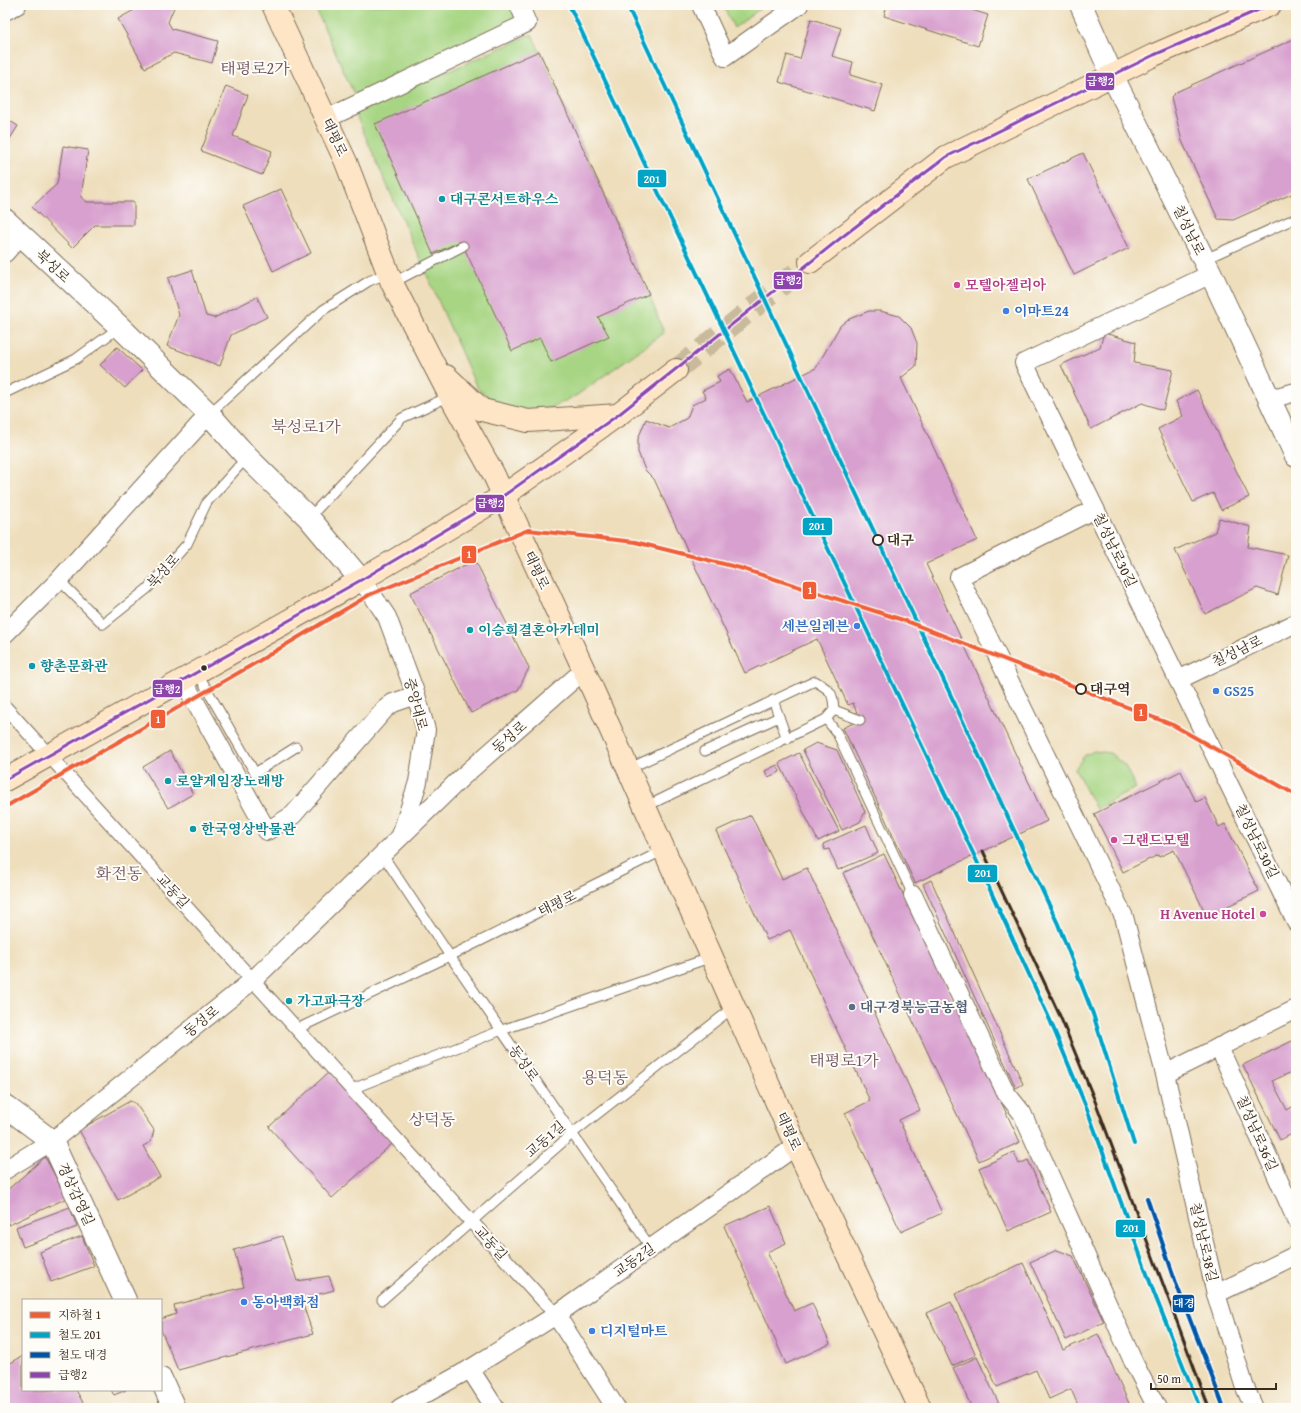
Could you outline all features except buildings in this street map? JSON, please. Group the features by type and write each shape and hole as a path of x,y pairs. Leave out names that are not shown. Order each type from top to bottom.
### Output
{"main road":[{"name":"태평로","path":"273,5 346,162 390,278 433,364 493,473 584,670 796,1146 920,1408"},
{"path":"810,262 946,157 1154,55 1270,5"},
{"path":"433,364 482,410 528,421 618,415"},
{"path":"5,780 361,580 503,496 618,415 676,370"}],"street":[{"path":"5,11 17,5"},
{"path":"326,119 527,23 519,5"},
{"path":"701,5 725,57 799,5"},
{"name":"칠성남로","path":"1081,5 1112,75 1207,267 1296,456"},
{"name":"북성로","path":"5,220 120,327 209,414 247,457 309,518 361,580"},
{"path":"5,253 20,235"},
{"name":"칠성남로30길","path":"1207,267 1024,363 1296,922"},
{"path":"1269,399 1296,392"},
{"path":"5,634 58,580 209,414"},
{"name":"칠성남로38길","path":"1095,509 959,577 1124,917 1165,1074 1216,1294 1244,1386 1254,1408"},
{"name":"중앙대로","path":"361,580 386,617 416,695 426,730 418,782 400,837"},
{"name":"칠성남로","path":"1178,680 1296,623"},
{"name":"동성로","path":"5,1170 52,1141 253,980 461,778 584,670"},
{"path":"190,676 267,831 293,816 385,709 393,703 416,695"},
{"name":"교동길","path":"5,707 556,1315 616,1408"},
{"path":"913,895 1006,1092 1022,1113 1133,1361 1157,1408"},
{"path":"1165,1074 1296,1010"},
{"name":"칠성남로36길","path":"1219,1047 1296,1219"},
{"name":"경상감영길","path":"5,1106 52,1141 125,1299"},
{"name":"교동2길","path":"400,1408 470,1369 556,1315 796,1146"},
{"path":"1216,1294 1296,1255"},
{"path":"470,1369 495,1408"},
{"path":"162,1381 174,1408"}],"lane":[{"path":"1207,267 1296,218"},
{"path":"209,414 323,310 369,281 390,278 464,246"},
{"path":"5,393 76,360 120,327"},
{"path":"309,518 402,418 450,396"},
{"name":"북성로","path":"58,580 103,624 147,589 187,544 207,502 247,457"},
{"path":"190,676 255,773 296,747"},
{"path":"628,769 815,681 826,688 833,696 834,710 826,720 645,807"},
{"path":"773,700 787,739"},
{"path":"834,710 860,720"},
{"path":"705,751 779,716"},
{"path":"826,720 837,733 913,895"},
{"name":"태평로","path":"450,956 664,850"},
{"name":"동성로","path":"382,854 450,956 572,1133"},
{"path":"297,1028 450,956"},
{"path":"352,1089 502,1030 712,957"},
{"name":"교동1길","path":"382,1300 572,1133 734,1007"},
{"path":"572,1133 652,1248"}],"green space":[{"path":"314,5 519,5 527,23 358,103"},
{"path":"723,5 765,5 734,28"},
{"path":"532,34 649,294 664,333 577,395 549,409 524,414 502,409 477,388 355,113"},
{"path":"1094,751 1110,753 1125,766 1136,788 1096,809 1075,769 1084,756"}],"tunnel":[{"path":"676,370 810,262"}],"railway":[{"path":"983,851 1060,1016 1097,1106 1209,1408"}],"metro line":[{"name":"1","path":"5,807 252,665 369,595 528,530 635,542 740,568 906,621 1173,725 1296,795"}],"rail line":[{"name":"201","path":"569,5 974,855 1050,1020 1087,1109 1154,1293 1200,1408"},
{"name":"201","path":"627,5 1058,924 1093,1014 1134,1144"},
{"name":"대경","path":"1147,1198 1177,1286 1224,1408"}],"transit line":[{"name":"급행2","path":"5,780 361,580 503,496 618,415 842,237 946,157 1154,55 1270,5"}],"place":[{"name":"대구콘서트하우스","path":"442,199"},
{"name":"모텔아젤리아","path":"957,285"},
{"name":"이마트24","path":"1006,311"},
{"name":"대구","path":"878,540"},
{"name":"세븐일레븐","path":"857,626"},
{"name":"이승희결혼아카데미","path":"470,630"},
{"name":"향촌문화관","path":"32,666"},
{"name":"대구역","path":"1081,689"},
{"name":"GS25","path":"1216,691"},
{"name":"로얄게임장노래방","path":"168,781"},
{"name":"한국영상박물관","path":"193,829"},
{"name":"그랜드모텔","path":"1114,840"},
{"name":"H Avenue Hotel","path":"1263,914"},
{"name":"가고파극장","path":"289,1001"},
{"name":"대구경북능금농협","path":"852,1007"},
{"name":"동아백화점","path":"244,1302"},
{"name":"디지털마트","path":"592,1331"}],"district":[{"name":"태평로2가","path":"255,68"},
{"name":"북성로1가","path":"306,426"},
{"name":"화전동","path":"119,873"},
{"name":"태평로1가","path":"844,1060"},
{"name":"용덕동","path":"605,1077"},
{"name":"상덕동","path":"432,1119"}]}
